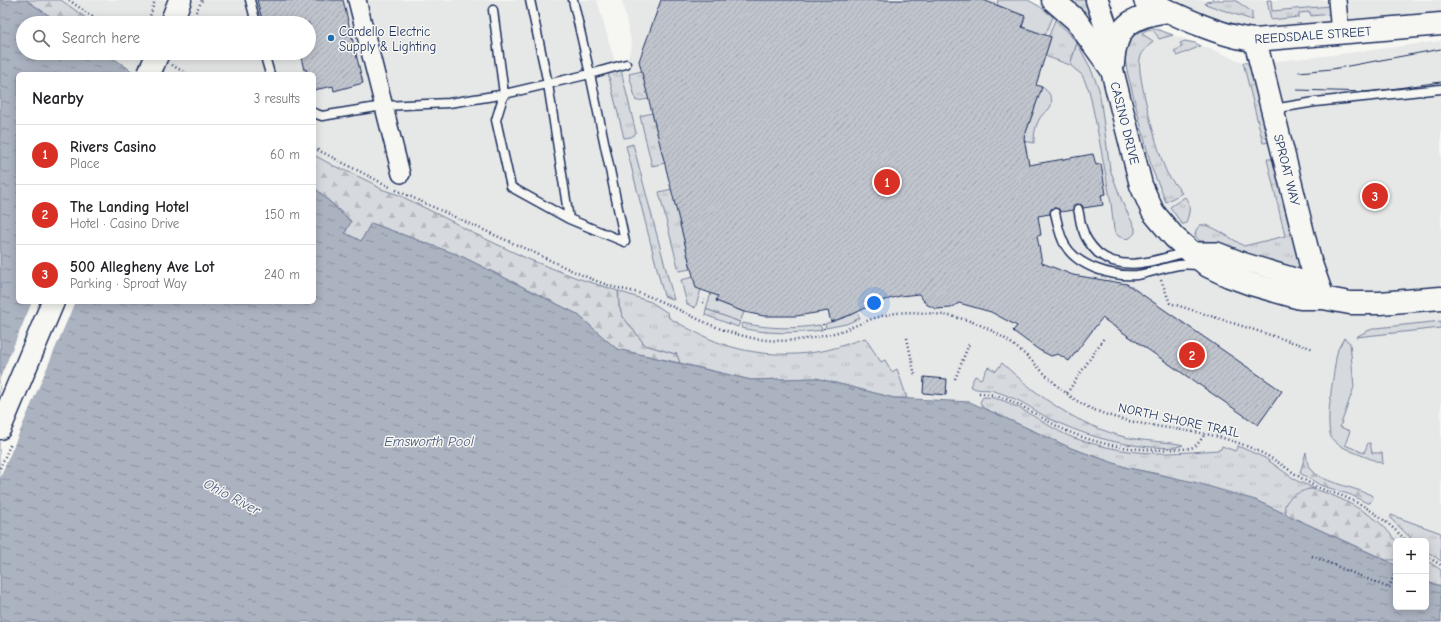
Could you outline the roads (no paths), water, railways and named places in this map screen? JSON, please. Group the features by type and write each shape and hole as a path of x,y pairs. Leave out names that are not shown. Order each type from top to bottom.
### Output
{"main road":[{"path":"174,16 180,0"},
{"name":"CASINO DRIVE","path":"1053,0 1076,20 1112,70 1141,185 1153,212 1190,252 1208,266 1229,276 1300,298 1323,298 1350,303 1380,303 1441,298"},
{"path":"1097,0 1107,30 1112,70"},
{"name":"REEDSDALE STREET","path":"1145,0 1168,11 1235,37 1255,40 1441,24"},
{"path":"1112,70 1116,41 1126,26 1144,16 1168,11"},
{"name":"SPROAT WAY","path":"1255,40 1310,261 1323,298"},
{"path":"150,72 155,60"},
{"path":"0,428 52,304"}],"street":[{"path":"357,0 401,174"},
{"path":"1337,0 1340,33"},
{"name":"CASINO DRIVE","path":"1190,252 1217,252 1244,262 1298,278 1323,298"}],"lane":[{"path":"250,0 254,16"},
{"path":"530,0 548,84 569,219"},
{"path":"493,10 504,94 496,120 511,187 569,219 625,242 573,0"},
{"path":"266,60 269,72"},
{"path":"316,114 322,116 384,106 449,103 504,94 626,64"},
{"path":"1272,109 1315,102 1441,89"},
{"path":"1078,209 1083,231 1094,249 1105,258 1116,263 1125,265 1136,264 1190,252"},
{"path":"1055,213 1060,234 1066,246 1073,255 1098,269 1114,273 1136,274 1179,265 1208,266"}],"water":[{"name":"Emsworth Pool","path":"0,0 26,0 50,16 16,16 16,60 116,60 133,72 16,72 16,304 316,304 316,189 351,222 345,233 361,241 371,223 461,256 577,314 617,349 751,380 816,378 894,398 970,402 1071,448 1128,468 1194,482 1255,500 1393,564 1393,610 1429,610 1429,583 1441,586 1441,622 0,622"}],"tram line":[{"path":"1299,72 1332,69 1441,49"},
{"path":"1297,90 1369,92 1441,82"}],"place":[{"name":"Cardello Electric Supply & Lighting","path":"331,38"},
{"name":"Rivers Casino","path":"887,182"},
{"name":"500 Allegheny Ave Lot","path":"1375,196"},
{"name":"The Landing Hotel","path":"1192,355"}],"water label":[{"name":"Ohio River","path":"232,497"}]}
